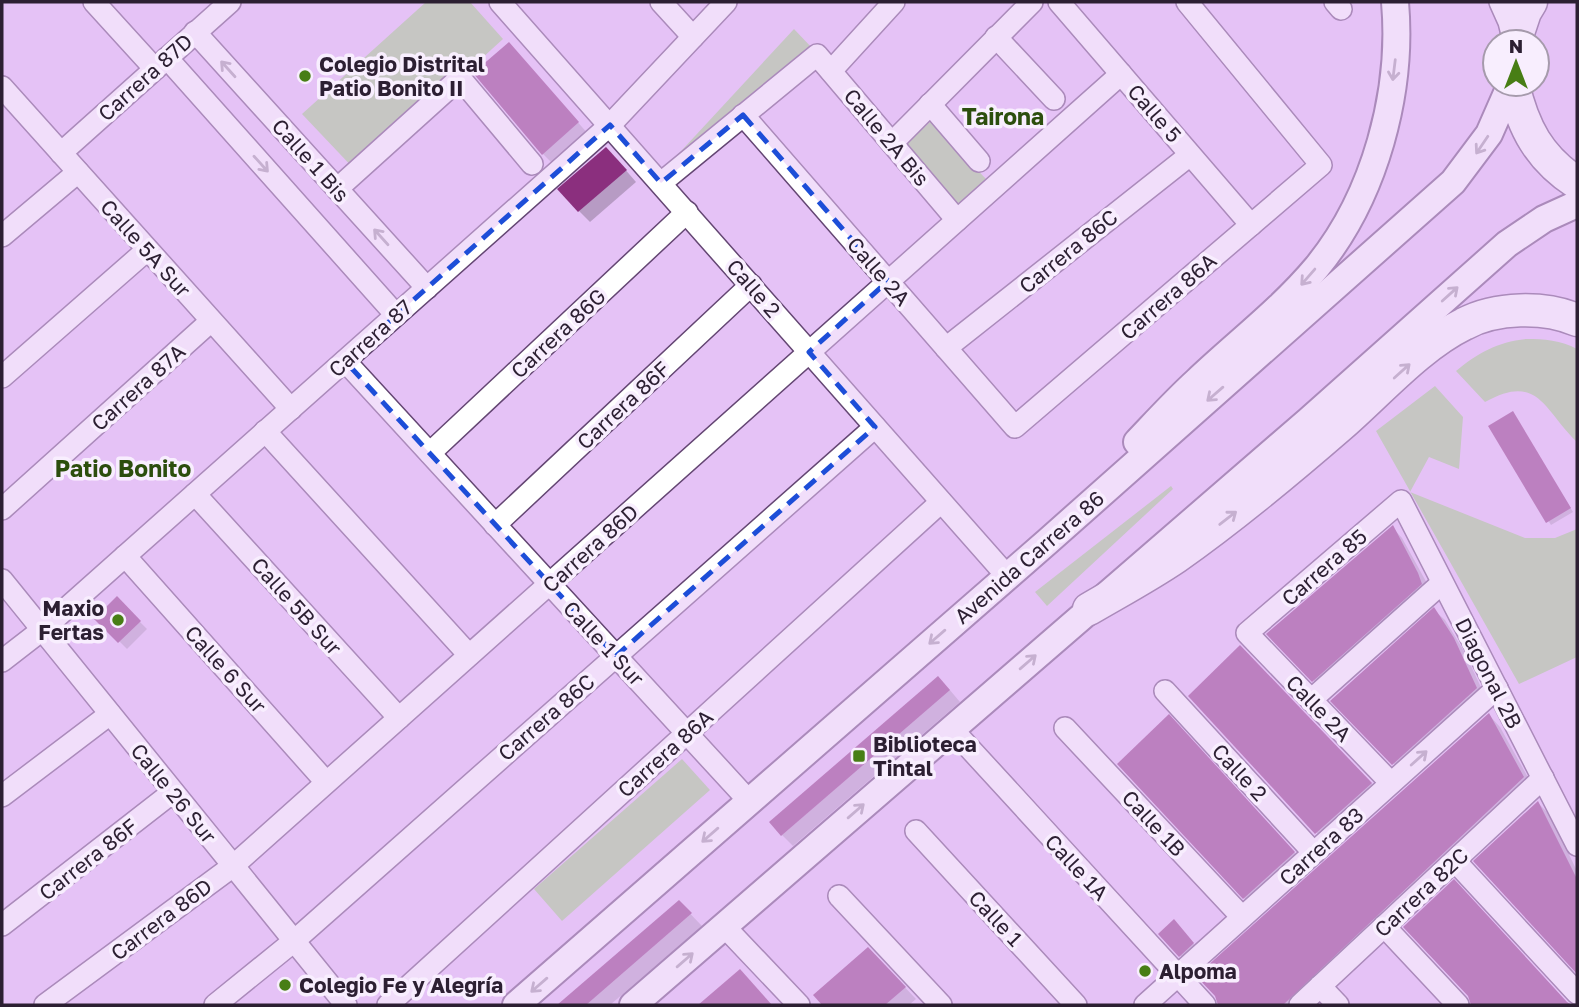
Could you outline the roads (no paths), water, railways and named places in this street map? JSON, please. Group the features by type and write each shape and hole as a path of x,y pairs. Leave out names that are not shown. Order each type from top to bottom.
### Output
{"highway":[{"path":"1519,28 1531,2"},
{"path":"1516,98 1532,138 1551,163 1577,183"},
{"path":"1089,609 1200,540 1331,433 1427,349 1464,323 1509,312 1538,311 1577,320"}],"main road":[{"path":"1047,542 1172,405 1269,317 1332,247 1367,179 1387,116 1395,67 1395,2"},
{"name":"Avenida Carrera 86","path":"516,1005 1047,542 1453,182 1489,134 1506,98"},
{"path":"633,1005 1308,421 1507,244 1544,219 1577,204"}],"street":[{"path":"94,2 161,63"},
{"name":"Carrera 87D","path":"61,153 228,2"},
{"name":"Calle 2","path":"500,2 1007,576"},
{"path":"661,2 693,37"},
{"name":"Carrera 87","path":"2,661 42,630 610,125 726,2"},
{"path":"831,71 894,2"},
{"path":"892,143 1032,2"},
{"name":"Calle 5","path":"1059,2 1251,225"},
{"name":"Carrera 86A","path":"1015,427 1321,165 1187,2"},
{"path":"1500,2 1510,28"},
{"name":"Calle 1 Bis","path":"195,33 427,288"},
{"path":"996,37 1055,99"},
{"name":"Calle 2A Bis","path":"743,115 817,55 957,220"},
{"name":"Calle 1 Bis","path":"161,63 396,315"},
{"name":"Carrera 86D","path":"45,1005 233,866 1121,74"},
{"path":"337,189 460,79 532,164"},
{"name":"Calle 5A Sur","path":"2,87 290,409"},
{"path":"930,104 979,161"},
{"path":"661,183 743,115"},
{"name":"Calle 2A","path":"743,115 1015,427"},
{"name":"Carrera 86C","path":"946,348 1190,155"},
{"path":"2,236 78,172"},
{"name":"Carrera 86G","path":"429,453 687,212"},
{"path":"2,377 148,250"},
{"name":"Carrera 86F","path":"495,524 751,285"},
{"name":"Carrera 87A","path":"2,509 211,321"},
{"name":"Calle 1 Sur","path":"345,361 749,802"},
{"name":"Carrera 86C","path":"215,1005 294,941 875,426"},
{"path":"265,431 469,655"},
{"name":"Calle 5B Sur","path":"195,494 399,718"},
{"name":"Diagonal 2B","path":"1401,501 1577,845"},
{"name":"Carrera 85","path":"1247,633 1401,501"},
{"name":"Carrera 86A","path":"388,1005 942,502"},
{"name":"Calle 6 Sur","path":"125,556 326,782"},
{"name":"Calle 26 Sur","path":"2,580 346,1005"},
{"path":"1311,700 1442,583"},
{"name":"Calle 2A","path":"1247,633 1391,783"},
{"name":"Carrera 83","path":"1145,1005 1497,688"},
{"name":"Calle 2","path":"1165,691 1314,853"},
{"path":"2,796 110,714"},
{"name":"Calle 1A","path":"951,728 1205,1005"},
{"name":"Calle 1B","path":"1065,728 1242,917"},
{"name":"Carrera 82C","path":"1300,1005 1543,778"},
{"name":"Carrera 86F","path":"2,925 173,792"},
{"name":"Calle 1","path":"916,831 1076,1005"},
{"path":"1455,861 1577,993"},
{"path":"839,896 941,1005"},
{"path":"724,926 799,1005"},
{"path":"1384,926 1458,1005"},
{"path":"1320,986 1338,1005"}],"place":[{"name":"Colegio Distrital Patio Bonito II","path":"305,76"},
{"name":"Maxio Fertas","path":"118,620"},
{"name":"Biblioteca Tintal","path":"859,756"},
{"name":"Alpoma","path":"1145,971"},
{"name":"Colegio Fe y Alegría","path":"285,985"}],"district":[{"name":"Tairona","path":"1003,116"},
{"name":"Patio Bonito","path":"123,468"}]}
